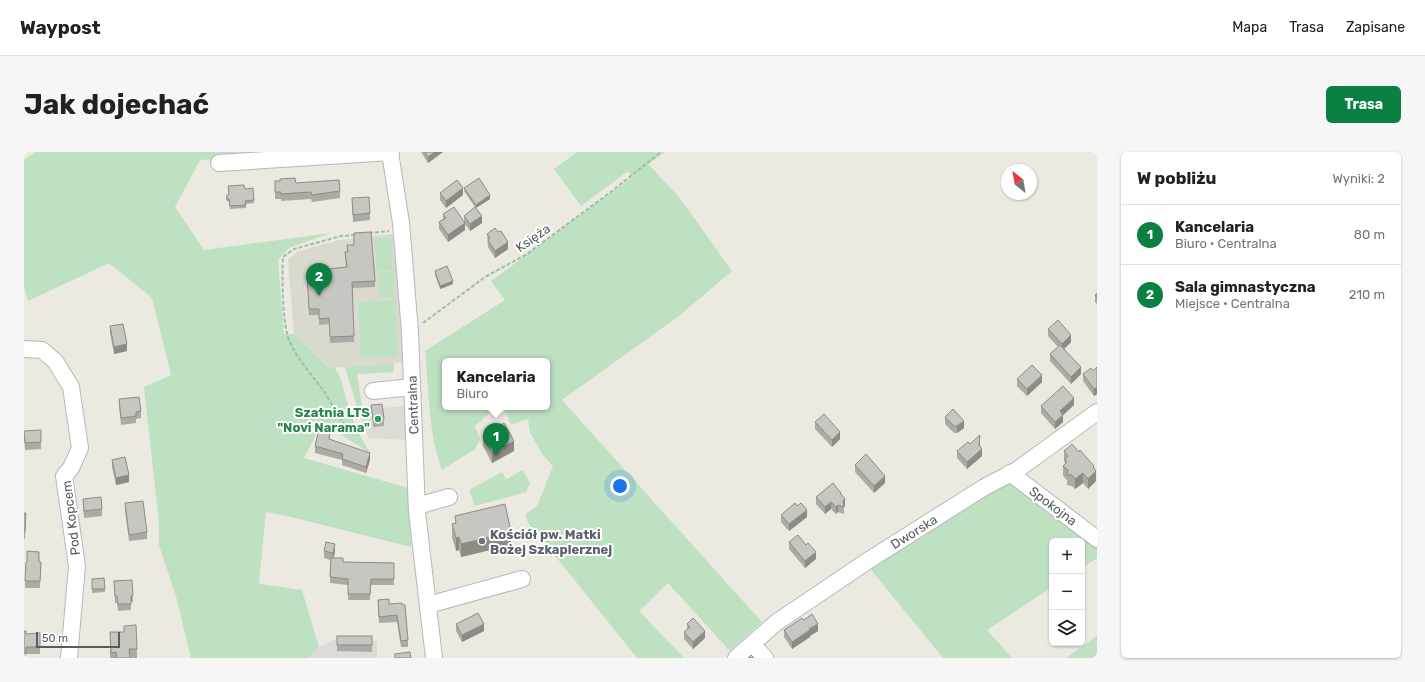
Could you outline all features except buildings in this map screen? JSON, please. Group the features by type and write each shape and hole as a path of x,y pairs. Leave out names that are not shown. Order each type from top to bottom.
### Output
{"street":[{"name":"Centralna","path":"390,152 402,230 410,332 417,506 434,658"},
{"path":"219,163 390,152"},
{"name":"Pod Kopcem","path":"24,349 42,350 56,361 71,387 80,448 71,468 64,476 76,566 69,658"},
{"path":"373,391 412,386"},
{"name":"Dworska","path":"736,658 777,622 869,560 983,488 1017,470 1097,412"},
{"name":"Spokojna","path":"1010,474 1097,539"},
{"path":"417,506 449,497"},
{"path":"428,605 522,579"},
{"path":"752,644 765,658"}],"path":[{"name":"Księża","path":"410,332 485,277 527,254 612,191 661,152"},
{"path":"364,234 402,230"},
{"path":"357,235 341,236 294,249 284,257 282,273 286,333 290,342 323,391 344,426 352,434 362,433"}],"shaded area":[{"path":"393,234 404,362 331,368 294,334 288,260 298,251 340,240"},
{"path":"404,406 406,440 369,438 366,432 363,410"},
{"path":"334,640 377,641 377,658 307,658 319,647"}],"green space":[{"path":"36,152 319,152 200,160 175,207 204,250 331,233 289,248 278,260 284,334 294,334 330,368 335,368 342,382 353,420 370,453 322,423 304,458 408,488 411,547 266,512 259,584 302,590 319,647 307,658 191,658 176,596 159,545 159,522 144,387 171,375 152,298 109,263 28,301 24,287 24,160"},
{"path":"577,152 665,152 648,164 679,197 732,271 679,316 562,400 762,622 730,651 668,583 639,611 684,658 637,658 552,552 532,531 525,515 537,506 553,466 543,455 530,433 528,419 511,425 505,410 550,410 550,358 442,358 442,410 493,410 475,426 480,439 475,449 442,470 434,441 425,351 505,300 491,281 632,177 628,171 581,206 554,169"},
{"path":"391,237 393,270 377,271 374,239"},
{"path":"393,272 395,297 379,298 378,273"},
{"path":"395,300 398,356 361,358 358,302"},
{"path":"394,363 394,372 357,374 366,432 345,367"},
{"path":"523,470 530,483 526,492 475,506 469,490 502,472 506,479"},
{"path":"1005,480 1083,538 1049,538 1049,589 987,630 1012,658 943,658 868,566"},
{"path":"1085,539 1097,548 1097,558 1085,566"},
{"path":"1097,636 1097,658 1066,658 1085,646"}],"place":[{"name":"Sala gimnastyczna","path":"319,296"},
{"name":"Szatnia LTS \"Novi Narama\"","path":"378,419"},
{"name":"Kancelaria","path":"496,456"},
{"name":"Kościół pw. Matki Bożej Szkaplerznej","path":"482,541"}]}
